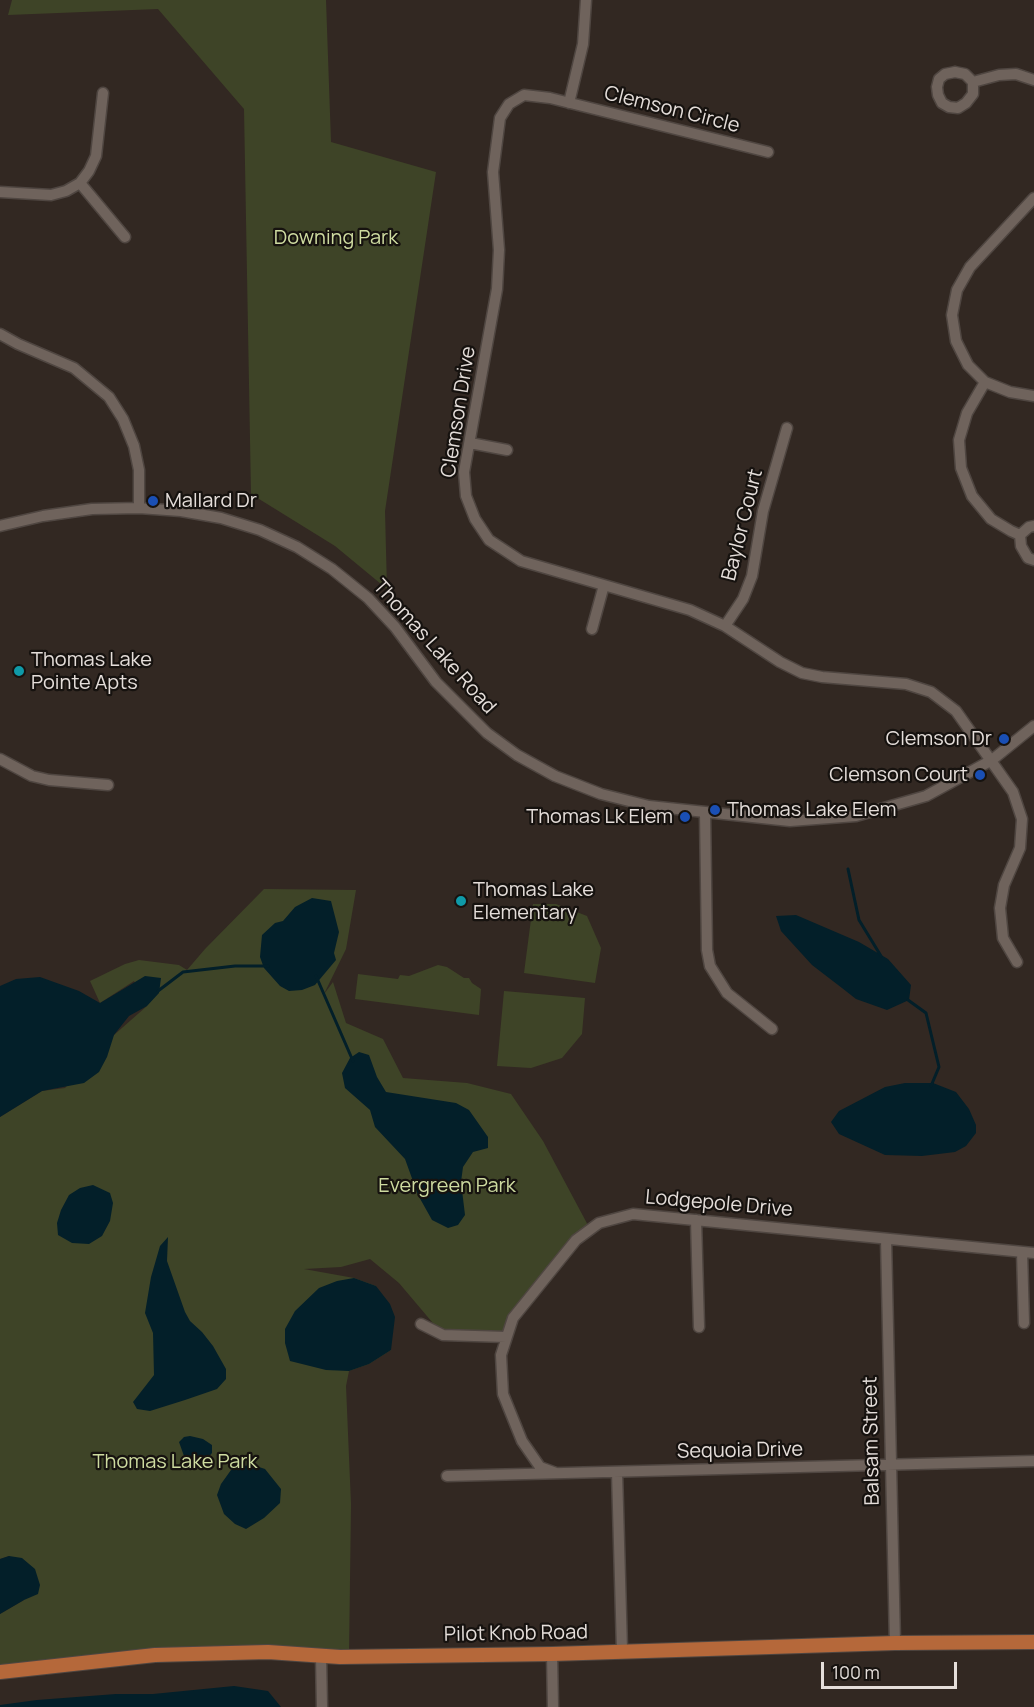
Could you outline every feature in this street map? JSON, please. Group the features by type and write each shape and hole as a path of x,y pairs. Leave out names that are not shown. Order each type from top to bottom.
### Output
{"main road":[{"name":"Pilot Knob Road","path":"0,1672 155,1655 268,1652 321,1656 552,1653 895,1643 1034,1642"}],"street":[{"path":"568,102 583,44 586,0"},
{"path":"973,82 999,75 1016,75 1034,80"},
{"path":"0,192 51,195 66,191 80,183 96,156 103,93"},
{"name":"Clemson Drive","path":"568,102 524,95 509,104 500,118 493,172 499,250 497,289 464,472 466,496 475,519 489,540 521,561 690,610 725,626 780,662 802,673 822,677 906,684 931,692 956,711 992,760"},
{"name":"Clemson Circle","path":"568,102 768,152"},
{"path":"80,183 125,237"},
{"path":"1034,198 970,267 957,290 952,315 956,341 968,365 985,382 1010,392 1034,396"},
{"path":"0,334 74,368 109,397 123,419 134,446 139,470 139,508"},
{"path":"985,382 967,413 959,440 961,468 972,496 991,519 1020,535"},
{"name":"Baylor Court","path":"725,626 743,599 752,576 763,511 787,428"},
{"path":"470,443 507,450"},
{"name":"Thomas Lake Road","path":"0,526 82,510 139,508 181,511 221,518 260,530 297,547 332,568 368,598 395,627 436,682 487,733 555,776 601,794 650,807 790,821 856,816 926,796 992,760 1034,726"},
{"path":"1020,535 1029,527 1034,526"},
{"path":"1020,535 1021,546 1028,558 1034,560"},
{"path":"592,629 604,585"},
{"path":"0,759 40,778 108,785"},
{"path":"992,760 1013,792 1022,819 1020,848 1004,885 1000,908 1003,938 1017,962"},
{"path":"705,813 707,950 710,966 727,993 772,1029"},
{"name":"Lodgepole Drive","path":"556,1473 540,1467 522,1441 503,1394 501,1355 513,1318 572,1245 599,1223 633,1214 1028,1253"},
{"path":"696,1220 699,1327"},
{"name":"Balsam Street","path":"886,1239 895,1643"},
{"path":"1024,1323 1028,1253"},
{"path":"421,1324 443,1335 506,1337"},
{"name":"Sequoia Drive","path":"447,1476 1034,1461"},
{"path":"617,1472 622,1650"},
{"path":"552,1653 553,1707"},
{"path":"321,1656 322,1707"}],"green space":[{"name":"Downing Park","path":"12,0 326,0 331,142 436,172 385,511 387,589 335,546 251,494 244,109 158,9 8,15"},
{"name":"Thomas Lake Park","path":"264,889 356,890 346,949 324,994 333,982 346,1023 383,1039 403,1078 467,1083 511,1094 543,1141 590,1229 572,1245 506,1337 443,1335 399,1283 370,1259 341,1267 304,1269 354,1278 376,1286 391,1350 369,1364 349,1371 346,1386 351,1504 349,1656 237,1653 0,1671 0,1614 24,1600 9,1556 0,1559 0,1117 42,1091 65,1088 114,1035 147,1006 134,981 100,1003 90,981 125,964 139,960 179,965 187,970"},
{"path":"533,904 556,904 587,916 601,948 595,983 524,973"},
{"path":"438,965 447,967 464,978 469,978 481,989 479,1015 355,999 358,974 398,979 400,975 409,976"},
{"path":"504,991 585,998 582,1034 562,1058 531,1068 497,1066"}],"water":[{"path":"312,898 331,901 339,932 334,953 336,960 315,985 302,990 289,991 280,986 264,968 260,957 262,935 275,923 283,921 295,907"},
{"path":"796,915 859,942 888,959 911,985 909,1000 887,1010 856,999 812,965 781,931 776,916"},
{"path":"145,976 161,978 159,993 147,1006 129,1016 114,1035 99,1072 84,1083 42,1091 0,1117 0,986 16,979 40,977 79,991 100,1003"},
{"path":"359,1052 369,1055 377,1077 386,1092 456,1103 469,1110 488,1137 488,1148 473,1152 463,1167 461,1182 465,1215 458,1225 448,1228 432,1220 418,1195 405,1159 375,1127 370,1110 345,1088 342,1073 350,1058"},
{"path":"905,1083 933,1083 956,1092 969,1109 976,1125 976,1133 966,1146 955,1152 922,1156 885,1155 839,1134 831,1122 839,1111 885,1087"},
{"path":"93,1185 110,1193 113,1203 110,1221 102,1236 89,1244 72,1243 58,1235 57,1223 61,1210 69,1195 80,1188"},
{"path":"168,1237 167,1261 185,1312 190,1321 213,1346 226,1369 226,1379 217,1389 150,1411 137,1409 133,1402 154,1375 153,1333 145,1313 151,1277 160,1246"},
{"path":"354,1278 376,1286 390,1304 395,1317 391,1350 369,1364 349,1371 326,1370 290,1361 285,1343 285,1329 295,1311 319,1288"},
{"path":"184,1437 203,1439 212,1445 212,1453 204,1462 197,1463 184,1456 179,1442"},
{"path":"253,1465 265,1469 281,1489 280,1503 264,1518 246,1529 235,1524 224,1514 217,1495 221,1484 231,1470"},
{"path":"9,1556 22,1558 35,1569 40,1585 38,1594 0,1614 0,1559"},
{"path":"234,1686 268,1691 281,1707 0,1707 0,1705 37,1700 116,1694 153,1694"}],"waterway":[{"path":"848,869 859,920 881,956"},
{"path":"158,991 183,972 235,966 268,966"},
{"path":"316,976 353,1061"},
{"path":"908,1000 926,1013 939,1067 931,1086"}],"place":[{"name":"Mallard Dr","path":"153,501"},
{"name":"Thomas Lake Pointe Apts","path":"19,671"},
{"name":"Clemson Dr","path":"1004,739"},
{"name":"Clemson Court","path":"980,775"},
{"name":"Thomas Lake Elem","path":"715,810"},
{"name":"Thomas Lk Elem","path":"685,817"},
{"name":"Thomas Lake Elementary","path":"461,901"}],"park label":[{"name":"Evergreen Park","path":"447,1186"}]}
